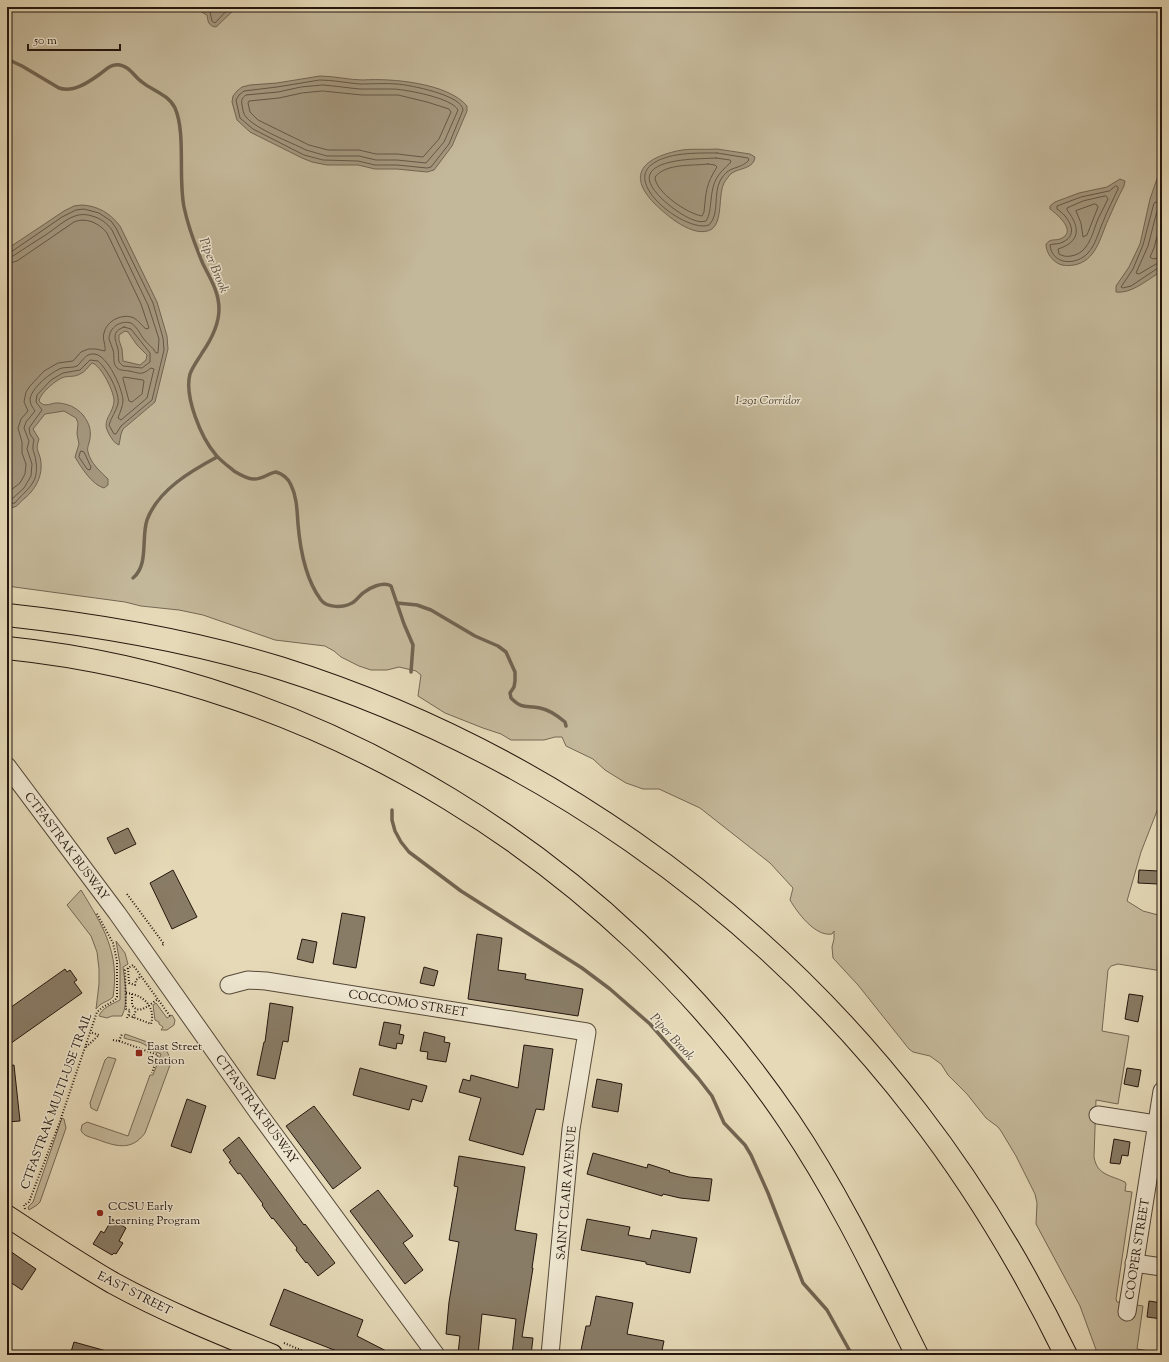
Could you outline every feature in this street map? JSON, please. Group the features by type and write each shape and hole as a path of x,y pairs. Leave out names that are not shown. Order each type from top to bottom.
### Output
{"highway":[{"path":"7,615 85,625 159,638 262,663 317,681 399,712 469,745 535,780 626,837 693,886 762,944 833,1014 880,1066 931,1130 984,1207 1023,1272 1066,1355"},
{"path":"7,648 74,658 153,675 232,698 309,727 394,768 452,801 510,838 569,882 628,933 681,986 726,1037 767,1090 804,1144 832,1190 917,1355"}],"main road":[{"name":"EAST STREET","path":"16,1213 96,1273 128,1291 207,1328 275,1348"}],"street":[{"name":"CTFASTRAK BUSWAY","path":"7,766 117,913 259,1114 436,1355"},
{"name":"COCCOMO STREET","path":"229,984 248,980 266,981 587,1032"},
{"name":"SAINT CLAIR AVENUE","path":"550,1355 571,1129 587,1032"},
{"name":"COOPER STREET","path":"1127,1312 1134,1262 1159,1125 1162,1091"},
{"path":"1098,1115 1159,1125"},
{"path":"1134,1262 1162,1267"}],"path":[{"path":"127,894 164,944 161,946"},
{"name":"CTFASTRAK MULTI-USE TRAIL","path":"16,1213 24,1205 30,1202 59,1124 97,1012 102,1006 116,1000 118,987 117,961 113,943 94,908"},
{"path":"126,993 144,999 149,1005 152,1014 151,1024 128,1017 130,1010 126,1009 125,970 133,965 170,1016"},
{"path":"128,968 129,983 135,985 136,980 141,976"},
{"path":"132,994 132,1005 136,1010"},
{"path":"136,1010 142,1010 158,999"},
{"path":"133,1018 136,1010"},
{"path":"85,1048 99,1035 90,1032"},
{"path":"119,1042 122,1034"},
{"path":"113,1040 158,1055 152,1073"},
{"path":"275,1348 313,1355"}],"green space":[{"name":"I-291 Corridor","path":"7,7 1162,7 1162,798 1141,852 1127,901 1143,911 1162,916 1162,971 1118,964 1111,966 1108,970 1102,1031 1129,1036 1118,1104 1096,1100 1094,1157 1098,1168 1101,1171 1109,1176 1125,1182 1125,1191 1132,1192 1116,1299 1117,1302 1143,1306 1137,1349 1162,1353 1162,1355 1098,1355 1080,1306 1036,1224 1037,1203 1035,1194 1016,1156 1001,1131 986,1118 967,1094 948,1075 941,1064 930,1056 913,1052 909,1049 858,985 833,958 832,947 834,931 832,934 819,932 807,923 790,900 793,888 770,863 700,808 659,789 643,789 626,783 605,770 593,759 566,746 562,737 544,740 511,740 501,734 445,713 418,696 421,675 416,671 399,667 387,670 371,670 341,657 325,646 275,640 203,615 179,610 141,606 125,602 7,586"},
{"path":"81,890 103,928 112,953 114,967 115,981 113,997 96,1009 99,984 97,952 91,936 67,905"},
{"path":"116,941 125,953 128,964 123,967 126,992 125,1004 122,1016 112,1016 107,1018 99,1016 100,1013 105,1008 120,1000 120,964"},
{"path":"156,1003 167,1018 172,1015 175,1020 174,1025 167,1030 161,1030 163,1027 155,1020 153,1005"},
{"path":"125,1034 164,1048 169,1056 170,1065 145,1133 134,1143 122,1146 110,1144 89,1137 83,1134 81,1130 82,1125 87,1122 128,1136 150,1075 153,1075 161,1054 140,1043 124,1038"},
{"path":"108,1057 116,1059 97,1111 91,1108 90,1103 105,1060"},
{"path":"62,1118 64,1119 66,1128 40,1202 29,1210 28,1207 33,1202"}],"water":[{"path":"195,7 237,7 216,27 210,24 207,15"},
{"path":"320,76 358,80 403,81 433,87 458,98 467,106 467,111 452,146 434,170 427,172 397,169 375,169 358,165 327,165 312,162 250,132 237,120 232,102 233,96 242,87"},
{"path":"717,149 750,154 755,157 754,161 746,168 732,173 724,183 721,194 718,220 712,229 697,231 689,229 672,219 654,203 646,193 641,184 643,169 648,163 656,158 677,151"},
{"path":"1162,154 1162,184 1158,194 1159,200 1162,202 1162,271 1128,291 1116,292 1116,286 1129,267 1140,244 1150,199 1160,170"},
{"path":"1120,179 1125,181 1124,186 1100,241 1092,254 1081,263 1074,265 1062,265 1054,260 1048,252 1046,244 1051,240 1060,239 1065,236 1067,228 1061,219 1050,209 1050,206 1055,202 1079,193 1107,187"},
{"path":"74,206 88,206 103,211 112,217 120,226 157,302 167,336 168,349 155,402 123,429 119,445 111,438 106,425 113,407 114,398 107,380 96,365 92,363 82,373 61,378 53,383 42,394 39,401 44,405 59,403 69,405 83,415 89,425 89,456 96,467 108,479 108,485 104,488 95,483 80,466 75,457 79,444 77,434 78,423 76,418 64,411 45,414 33,429 39,439 37,448 41,463 40,474 36,485 18,505 7,508 7,249","holes":["125,331 128,332 137,345 147,355 146,360 140,365 123,361 119,335"]}],"building":[{"path":"128,828 136,844 115,854 107,838"},
{"path":"173,870 197,917 172,929 150,883"},
{"path":"1139,870 1159,871 1158,884 1138,883"},
{"path":"342,913 365,917 356,968 333,964"},
{"path":"477,934 502,938 498,970 526,974 525,979 529,980 583,989 578,1016 468,999"},
{"path":"302,939 317,942 313,963 297,959"},
{"path":"424,967 438,971 434,986 420,983"},
{"path":"65,969 67,972 70,970 77,980 74,982 82,993 7,1046 7,1010"},
{"path":"1129,994 1143,996 1138,1022 1125,1019"},
{"path":"270,1003 293,1007 288,1042 283,1041 275,1079 257,1075 265,1042"},
{"path":"384,1022 401,1025 399,1034 404,1035 402,1044 397,1043 396,1049 379,1045"},
{"path":"424,1032 445,1037 444,1042 450,1043 446,1062 427,1059 428,1052 420,1051"},
{"path":"524,1045 553,1049 544,1110 536,1109 523,1155 469,1140 481,1098 459,1092 463,1079 470,1081 471,1075 518,1088"},
{"path":"14,1065 20,1121 7,1122 7,1066"},
{"path":"360,1068 427,1086 422,1102 412,1099 409,1110 353,1095"},
{"path":"1127,1068 1141,1070 1138,1087 1124,1084"},
{"path":"597,1079 622,1084 618,1112 592,1107"},
{"path":"187,1099 206,1106 191,1153 171,1146"},
{"path":"314,1106 361,1168 333,1189 286,1126"},
{"path":"239,1137 304,1225 305,1224 335,1263 318,1276 307,1262 306,1263 296,1250 297,1248 273,1218 272,1219 240,1173 238,1174 229,1162 231,1161 223,1150"},
{"path":"1114,1139 1130,1142 1128,1156 1122,1155 1120,1164 1110,1163"},
{"path":"593,1153 647,1168 648,1164 670,1171 669,1172 689,1177 712,1179 709,1201 680,1198 663,1194 662,1196 587,1174"},
{"path":"459,1156 525,1167 515,1230 537,1234 522,1337 533,1338 531,1355 512,1355 516,1319 482,1314 478,1355 458,1353 460,1336 446,1334 449,1302 459,1242 449,1240 458,1187 454,1186"},
{"path":"378,1190 413,1236 403,1243 423,1270 405,1284 350,1211"},
{"path":"112,1219 126,1228 119,1241 123,1243 116,1254 114,1253 112,1255 93,1244 101,1231 104,1233"},
{"path":"587,1219 630,1227 628,1235 650,1239 652,1230 697,1238 690,1273 646,1264 646,1262 581,1250"},
{"path":"7,1249 36,1269 22,1290 7,1280"},
{"path":"284,1289 363,1320 357,1336 394,1355 347,1355 270,1325"},
{"path":"596,1296 633,1303 627,1334 664,1341 661,1355 580,1355 586,1326 590,1326"},
{"path":"1149,1301 1162,1303 1162,1319 1147,1317"},
{"path":"74,1342 110,1352 110,1355 70,1355"}],"waterway":[{"name":"Piper Brook","path":"7,59 59,88 64,89 81,86 107,68 121,65 172,103 178,118 180,130 182,195 184,207 195,243 203,264 214,285 219,303 218,321 214,332 190,374 189,394 200,428 210,448 236,472 251,479 256,479 276,472 287,478 296,499 300,543 305,564 311,583 324,603 331,606 348,605 372,587 384,584 391,586 413,645 411,672"},
{"path":"133,578 138,573 143,559 145,527 152,509 159,499 176,482 217,457"},
{"path":"397,603 417,605 431,610 475,636 498,646 506,652 515,672 514,687 510,693 511,698 522,706 544,709 557,715 565,722 566,726"},
{"name":"Piper Brook","path":"392,810 392,820 395,831 409,852 461,891 582,968 610,989 650,1024 698,1078 712,1096 724,1123 745,1145 751,1155 768,1193 803,1283 827,1310 852,1355"}],"place":[{"name":"East Street Station","path":"139,1053"},
{"name":"CCSU Early Learning Program","path":"100,1213"}]}
